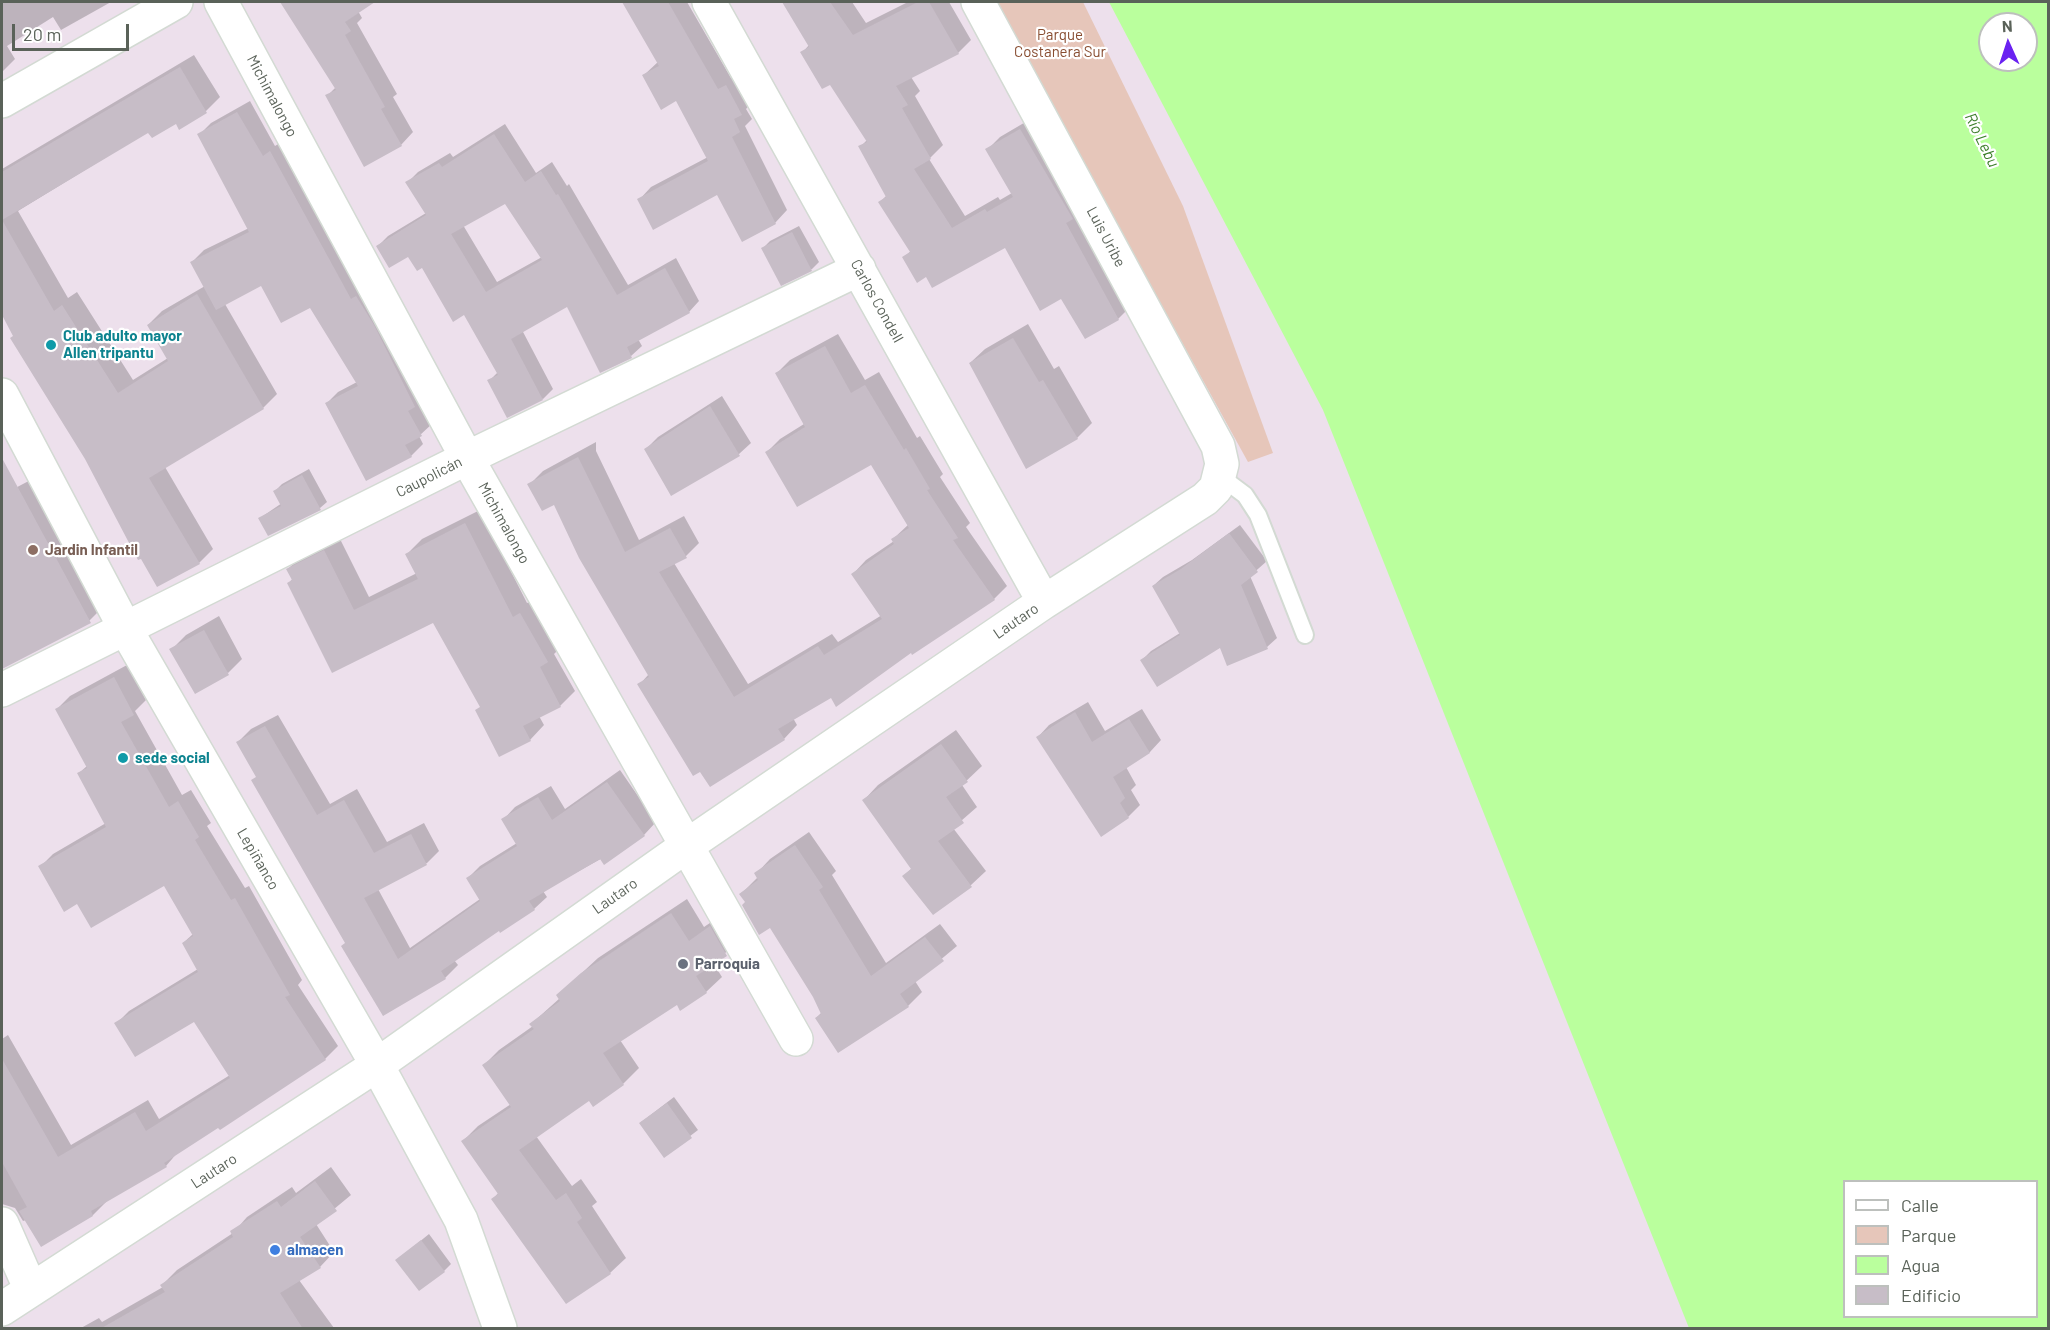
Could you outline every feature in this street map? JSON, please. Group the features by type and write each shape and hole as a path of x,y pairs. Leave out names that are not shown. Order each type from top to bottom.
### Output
{"street":[{"path":"2,101 176,2"},
{"name":"Michimalongo","path":"221,2 467,458 685,847 796,1039"},
{"name":"Carlos Condell","path":"709,2 1044,602"},
{"name":"Luis Uribe","path":"978,2 1218,446 1222,464 1221,477"},
{"name":"Caupolicán","path":"2,690 467,458 859,269"},
{"name":"Lepiñanco","path":"2,395 125,628 377,1065 461,1220 500,1329"},
{"name":"Lautaro","path":"2,1309 377,1065 685,847 1044,602 1205,499 1216,488 1221,477"},
{"path":"2,1224 31,1290"}],"lane":[{"path":"1221,477 1245,495 1258,515 1305,635"}],"green space":[{"name":"Parque Costanera Sur","path":"994,2 1083,2 1183,206 1273,453 1248,462"}],"water":[{"name":"Río Lebu","path":"1109,2 2048,2 2048,1328 1689,1328 1323,410"}],"building":[{"path":"280,2 375,2 345,22 351,31 345,35 385,107 381,109 402,146 364,167 325,95 336,90"},
{"path":"622,2 668,2 718,89 726,85 742,115 734,119 740,132 732,137 776,224 742,242 717,195 653,230 637,199 708,161 676,101 661,110 642,75 659,66"},
{"path":"782,2 830,2 853,35 918,2 929,2 959,54 896,86 908,105 902,108 931,159 914,169 952,228 985,209 987,212 1013,197 985,149 1020,129 1073,219 1066,223 1119,320 1085,339 1061,299 1040,311 1005,248 932,288 926,277 917,283 902,257 910,252 878,202 886,197 858,146 867,142 830,85 822,89 800,52 809,47"},
{"path":"180,67 207,113 179,130 176,124 152,138 148,133 2,220 2,172"},
{"path":"237,112 263,156 270,151 351,299 356,296 374,325 415,407 408,411 422,436 405,445 412,457 366,481 325,403 358,386 310,308 281,323 261,286 216,310 190,262 249,232 197,134"},
{"path":"494,134 525,182 541,171 556,195 558,194 617,295 665,268 690,313 627,347 632,358 600,373 567,307 511,339 543,400 507,418 487,380 498,375 464,315 453,322 422,268 417,271 408,257 389,268 376,246 426,215 405,182 439,163 442,167","holes":["505,204 542,260 486,292 451,234"]},
{"path":"2,220 54,311 62,305 118,393 168,361 147,325 197,294 264,409 149,478 200,564 157,587 141,559 138,560 85,459 10,338 13,336 2,315"},
{"path":"792,232 812,271 781,286 761,248"},
{"path":"1013,338 1039,382 1043,380 1078,439 1026,469 969,363"},
{"path":"825,346 851,393 865,385 904,450 906,448 930,489 927,490 958,538 953,540 995,600 912,655 911,653 836,707 831,698 778,729 785,740 710,787 700,772 693,776 637,684 649,677 579,558 554,505 542,511 527,484 578,457 625,552 670,528 687,558 659,572 734,697 818,646 824,655 882,619 851,574 894,544 891,539 909,528 871,465 797,507 765,452 805,427 775,373"},
{"path":"710,406 740,456 671,496 644,449"},
{"name":"Jardin Infantil","path":"2,458 91,623 2,669"},
{"path":"302,475 321,510 268,536 258,518 281,506 273,491"},
{"path":"465,523 513,617 520,613 548,662 540,667 561,707 523,726 531,741 499,757 475,710 480,707 433,623 332,673 287,583 292,580 286,569 324,550 354,610 418,579 405,554"},
{"path":"1229,533 1258,572 1241,585 1268,649 1227,666 1220,648 1157,687 1140,660 1180,635 1152,586 1181,569"},
{"path":"204,630 229,675 195,694 169,649"},
{"path":"114,677 134,715 121,722 169,807 178,801 199,837 195,840 231,900 235,898 290,995 285,997 326,1060 220,1130 218,1128 164,1163 167,1167 91,1211 93,1216 41,1247 19,1211 27,1207 2,1162 2,1059 58,1157 135,1112 146,1131 230,1078 194,1022 135,1057 114,1023 198,972 182,943 193,936 164,886 91,928 77,904 64,912 38,866 106,827 77,773 87,768 55,709"},
{"path":"1075,712 1092,742 1129,719 1150,753 1113,777 1125,798 1120,803 1129,818 1101,837 1036,737"},
{"path":"265,726 317,815 344,800 374,853 411,834 427,865 364,898 398,959 480,901 466,878 517,846 501,819 538,797 552,820 607,782 645,836 604,865 600,859 529,901 535,910 500,933 499,931 441,971 446,979 383,1016 341,946 345,943 251,780 256,777 236,742"},
{"path":"941,744 968,782 946,797 964,823 938,841 972,887 933,915 902,876 911,869 862,800"},
{"path":"795,845 823,887 819,890 871,976 925,937 944,961 900,994 909,1007 838,1053 815,1018 821,1014 813,997 770,928 759,935 742,905 745,902 739,894 758,880 754,873"},
{"path":"671,913 689,941 710,926 727,956 696,976 707,993 680,1011 677,1005 603,1053 624,1085 593,1107 589,1101 519,1150 556,1200 566,1193 582,1218 577,1222 611,1274 566,1304 491,1199 498,1194 461,1141 511,1107 482,1065 534,1029 529,1024 560,1001 556,995 581,973"},
{"path":"667,1103 692,1138 664,1158 639,1123"},
{"path":"315,1181 337,1211 300,1237 321,1268 280,1293 303,1329 100,1329 165,1292 160,1285 233,1237 230,1231 277,1201 281,1207"},
{"path":"421,1240 445,1272 419,1291 395,1260"}],"place":[{"name":"Club adulto mayor Allen tripantu","path":"51,345"},
{"name":"Jardin Infantil","path":"33,550"},
{"name":"sede social","path":"123,758"},
{"name":"Parroquia","path":"683,964"},
{"name":"almacen","path":"275,1250"}]}
